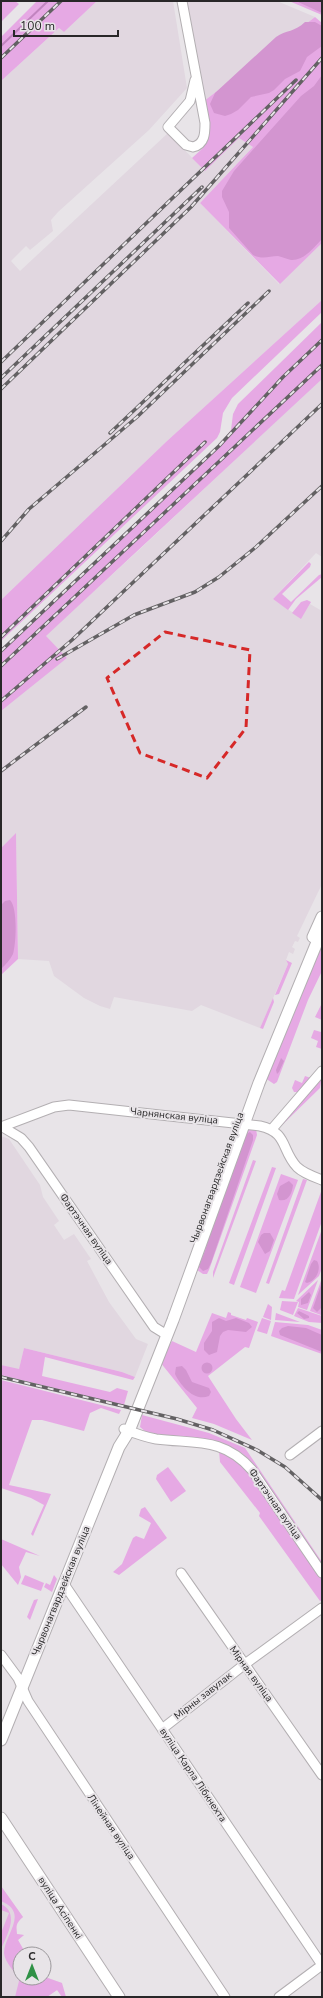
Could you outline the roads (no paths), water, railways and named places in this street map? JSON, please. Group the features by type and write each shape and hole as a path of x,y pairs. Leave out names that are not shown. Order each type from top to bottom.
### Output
{"main road":[{"name":"Чырвонагвардзейская вуліца","path":"1,1740 122,1442 164,1334 285,1002 322,917"},
{"name":"Чырвонагвардзейская вуліца","path":"240,1124 322,930"},
{"name":"вуліца Асіпенкі","path":"1,1818 119,1997"}],"street":[{"path":"182,1 205,129 203,140 197,146 193,147 186,145 168,127 190,102 196,80"},
{"path":"322,1071 272,1129 281,1137 296,1166 303,1172 322,1180"},
{"name":"Чарнянская вуліца","path":"1,1126 49,1109 69,1105 240,1124 272,1129"},
{"name":"Фартэчная вуліца","path":"1,1126 21,1138 29,1147 154,1327 164,1334"},
{"name":"Фартэчная вуліца","path":"126,1430 154,1438 210,1443 225,1448 238,1456 255,1475 322,1573"},
{"path":"290,1455 322,1431"},
{"name":"Мірная вуліца","path":"181,1573 322,1775"},
{"name":"вуліца Карла Лібкнехта","path":"64,1584 322,1965"},
{"name":"Мірны завулак","path":"162,1728 245,1664 322,1608"},
{"name":"Лінейная вуліца","path":"1,1655 18,1678 28,1701 225,1997"},
{"path":"279,1997 322,1965"}],"waterway":[{"path":"1,46 48,1"}],"railway":[{"path":"1,58 61,1"},
{"path":"1,389 191,207 322,58"},
{"path":"1,362 296,80"},
{"path":"1,378 202,187"},
{"path":"1,541 29,509 137,417 269,291"},
{"path":"110,433 248,303"},
{"path":"1,651 219,446 283,377 322,340"},
{"path":"1,666 322,365"},
{"path":"1,701 72,640 322,404"},
{"path":"1,637 205,442"},
{"path":"57,659 134,615 195,592 219,577 256,547 322,486"},
{"path":"1,771 86,707"},
{"path":"1,1377 177,1419 213,1430 257,1450 285,1467 322,1500"}]}
